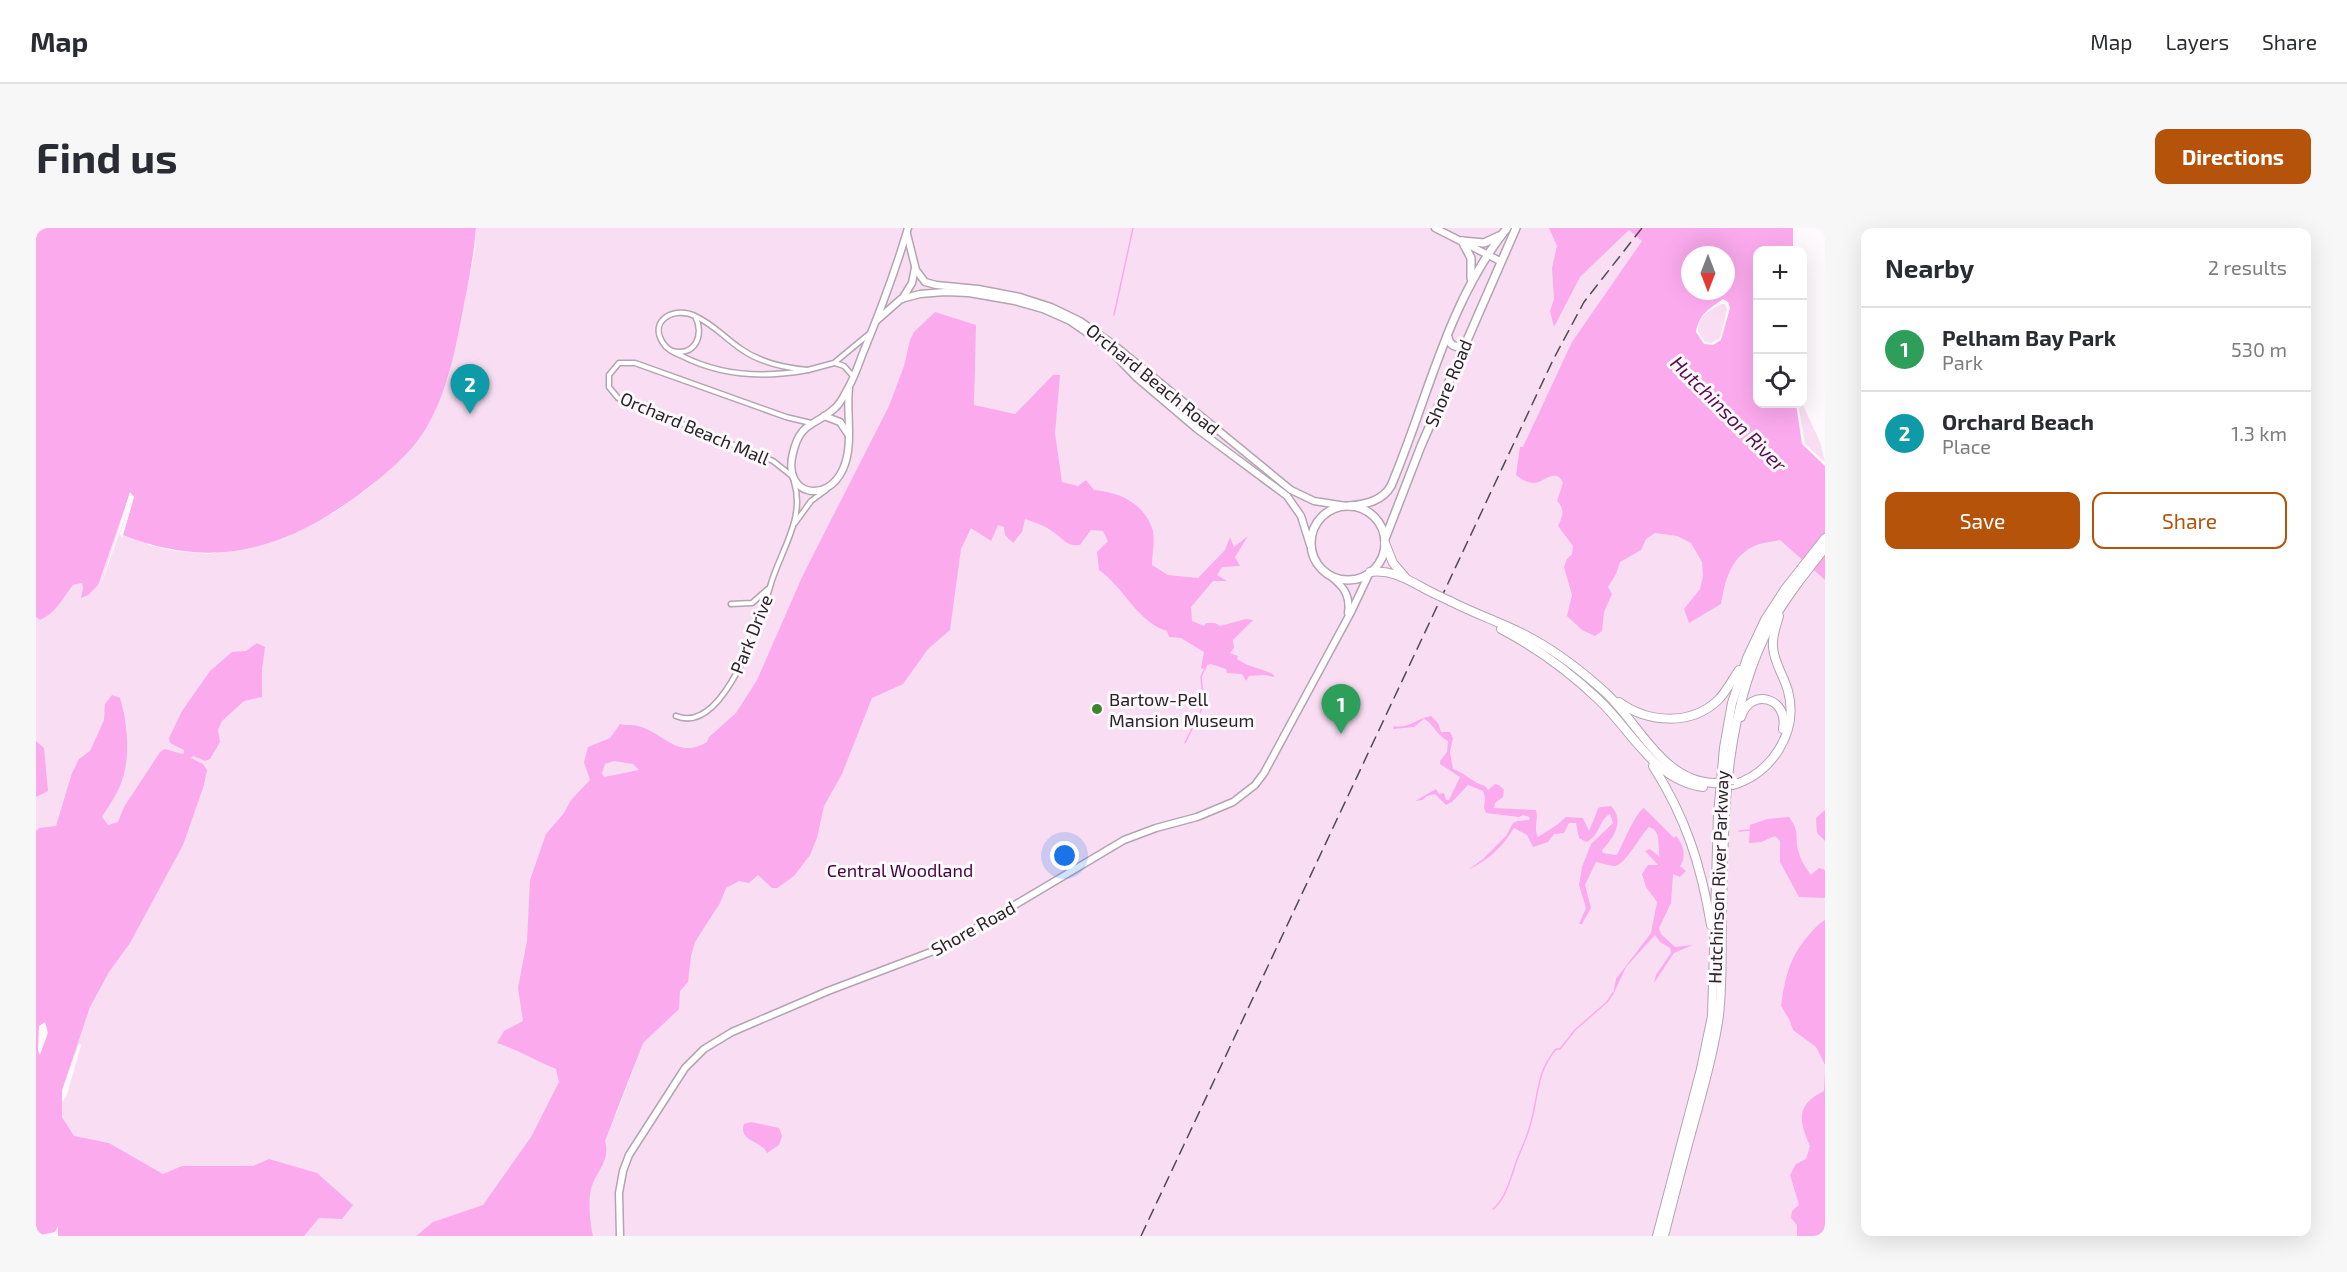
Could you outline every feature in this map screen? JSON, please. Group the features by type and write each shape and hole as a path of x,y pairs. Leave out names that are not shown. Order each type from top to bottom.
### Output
{"highway":[{"name":"Hutchinson River Parkway","path":"1657,1236 1708,1038 1714,994 1716,853 1722,761 1732,703 1747,658 1765,620 1825,538"},
{"path":"1385,541 1393,563 1411,582"},
{"name":"Hutchinson River Parkway","path":"1664,1236 1711,1057 1717,1025 1721,979 1724,845 1732,744 1738,710 1747,679 1787,591 1825,549"},
{"path":"1370,572 1387,571 1479,616 1536,650 1574,677 1617,718 1650,759 1678,808 1695,850 1715,945"},
{"path":"1650,759 1682,782 1698,786 1733,783 1752,777 1767,765 1780,749 1788,729 1790,712 1789,696 1774,658 1773,645 1782,605"},
{"path":"1479,616 1514,630 1546,647 1575,666 1624,706 1658,718 1684,717 1699,712 1718,699 1747,658"},
{"path":"1603,690 1670,767 1692,780 1715,785"},
{"path":"1732,744 1743,712 1749,704 1759,699 1767,700 1775,703 1781,709 1784,726 1773,751 1755,769 1733,783"}],"main road":[{"name":"Shore Road","path":"1385,541 1417,456 1516,228"},
{"path":"1462,241 1487,242 1505,230"},
{"name":"Shore Road","path":"1348,506 1373,502 1384,495 1391,486 1448,335 1471,282 1487,254 1505,230"},
{"path":"1462,241 1471,258 1471,282"},
{"path":"1448,335 1449,342 1455,346 1462,346 1466,342"},
{"path":"1348,506 1363,509 1372,515 1380,525 1385,541 1381,560 1370,572 1351,580 1337,579 1328,574 1317,564 1310,545 1313,528 1321,517 1333,509 1348,506"}],"street":[{"path":"1435,228 1500,261"},
{"path":"902,299 912,283 915,265 908,231"},
{"name":"Park Drive","path":"793,526 808,504 839,477 846,462 849,437 847,411 849,388 883,303 908,231"},
{"path":"898,259 907,260 915,265"},
{"name":"Orchard Beach Road","path":"915,265 921,278 930,284 1020,297 1044,304 1080,321 1114,345 1291,490 1314,501 1348,506"},
{"name":"Orchard Beach Road","path":"876,321 902,299 940,292 987,296 1036,307 1085,330 1110,350 1165,402 1287,496 1301,516 1310,545"},
{"path":"883,303 894,305"},
{"path":"808,370 784,367 756,358 695,316 677,312 668,315 660,330 661,339 666,347 699,364 737,373 776,375 808,370 834,363 872,332"},
{"path":"672,351 686,352 698,342 700,329 695,316"},
{"name":"Orchard Beach Mall","path":"793,479 783,467 773,461 618,398 609,387 609,375 620,363 634,363 786,417 811,423"},
{"path":"834,363 844,366 853,376"},
{"name":"Park Drive","path":"676,716 687,719 699,716 729,686 742,663 766,606 770,586 793,526 798,503 791,460 794,447 802,432 811,423 837,406 849,388"},
{"path":"823,416 840,422 849,437"},
{"path":"793,479 811,492 832,484"},
{"name":"Shore Road","path":"620,1236 619,1193 626,1162 677,1079 704,1049 732,1032 828,991 944,947 1124,840 1156,828 1197,817 1233,802 1255,786 1264,773 1370,572"},
{"path":"1328,574 1341,585 1347,594 1350,602 1347,618"},
{"name":"Park Drive","path":"731,604 752,603 770,586"}],"green space":[{"name":"Central Woodland","path":"476,228 1594,228 1629,230 1642,241 1825,553 1825,1154 1808,1236 574,1236 595,1138 617,1113 808,583 573,1048 514,1179 464,1236 124,1236 71,1160 36,1068 36,1023 191,767 183,743 185,757 114,828 68,820 36,840 36,617 40,620 51,611 73,585 82,583 83,588 130,492 134,497 148,545 175,551 210,554 335,512 371,486 399,460 424,431 448,378 475,250","holes":["44,1022 48,1033 40,1055 37,1044 38,1032 39,1025","79,1044 81,1045 67,1095 62,1102 62,1090"]},
{"path":"1725,304 1727,309 1720,338 1711,343 1705,342 1698,331 1700,321 1709,311"},
{"path":"1799,408 1804,408 1820,442 1825,462 1805,444"}],"water":[{"path":"36,228 476,228 461,320 440,400 425,430 394,466 357,496 301,530 273,542 216,553 155,546 123,535 134,497 130,493 98,585 88,595 81,598 82,583 73,585 55,609 40,620 36,617"},
{"name":"Hutchinson River","path":"1549,228 1793,228 1793,246 1753,246 1753,408 1797,408 1802,444 1825,466 1825,580 1780,540 1758,544 1745,552 1734,564 1724,587 1721,604 1689,623 1684,609 1700,589 1703,576 1702,562 1691,543 1677,536 1655,533 1646,539 1641,550 1620,562 1608,587 1612,594 1604,612 1602,631 1595,636 1582,630 1567,616 1572,595 1564,567 1572,554 1573,546 1558,526 1562,513 1557,501 1563,483 1557,476 1534,483 1527,482 1516,475 1520,447 1523,447 1572,342 1642,241 1629,230 1580,277 1554,327 1550,311 1554,299 1552,268 1557,246"},
{"path":"935,312 976,325 974,405 1015,414 1053,375 1060,375 1055,433 1062,482 1078,486 1086,480 1094,490 1113,493 1138,507 1144,513 1153,531 1152,565 1168,575 1198,578 1225,550 1230,537 1234,547 1248,536 1235,557 1240,566 1222,567 1217,575 1227,581 1213,581 1191,607 1192,621 1204,626 1206,623 1215,623 1220,626 1246,619 1253,620 1233,640 1234,648 1230,653 1238,656 1237,659 1242,662 1269,672 1274,677 1249,676 1246,681 1242,674 1227,673 1226,669 1211,664 1207,665 1206,670 1201,668 1204,652 1181,638 1169,637 1167,631 1147,620 1116,585 1099,570 1097,552 1108,541 1103,531 1091,530 1080,545 1072,545 1053,531 1025,519 1022,532 1013,543 1005,535 1004,527 998,525 991,541 971,528 961,549 950,630 928,649 903,684 872,698 842,774 824,806 817,838 810,855 794,876 777,888 772,888 758,875 749,883 739,881 726,888 720,903 695,942 688,982 680,991 679,1009 643,1043 605,1141 605,1160 590,1194 593,1236 416,1236 433,1222 483,1205 531,1137 559,1082 556,1069 497,1043 504,1031 523,1021 518,988 527,941 530,880 546,834 564,813 571,800 590,780 584,762 588,747 610,738 620,724 636,725 647,729 679,747 697,747 707,742 709,737 736,713 757,680 803,575 889,406 914,332","holes":["614,761 633,764 639,770 604,777 602,773 605,764"]},
{"path":"257,643 265,647 262,697 244,701 222,721 218,730 220,742 210,759 205,761 193,756 191,758 203,764 207,770 183,845 130,943 109,972 90,1007 62,1090 62,1117 74,1136 109,1143 163,1174 182,1166 253,1166 269,1159 317,1173 353,1205 342,1219 319,1218 304,1236 58,1236 58,1226 55,1232 36,1236 36,831 39,828 56,826 72,773 79,759 90,751 104,720 105,704 112,695 120,698 126,726 127,745 126,765 122,780 102,817 108,825 118,822 124,807 160,752 165,749 184,753 184,750 170,743 169,738 182,711 210,671 232,652 246,651","holes":["45,1022 48,1033 40,1055 38,1051 39,1026"]},
{"path":"1431,716 1438,723 1441,732 1450,732 1453,738 1450,752 1453,769 1485,786 1488,790 1495,784 1499,785 1504,790 1503,797 1495,803 1494,808 1536,810 1538,837 1566,817 1583,818 1589,831 1598,809 1611,806 1617,817 1616,829 1602,850 1603,853 1616,855 1634,821 1644,808 1681,842 1683,858 1680,866 1686,871 1680,877 1673,874 1671,903 1659,928 1661,934 1675,947 1693,945 1674,953 1654,983 1656,975 1671,953 1670,948 1660,942 1655,935 1626,967 1613,995 1616,979 1651,933 1657,902 1646,887 1642,874 1648,865 1658,865 1645,851 1650,849 1660,857 1656,832 1649,827 1628,856 1615,866 1596,862 1585,885 1591,908 1582,924 1579,924 1586,908 1579,885 1582,867 1591,844 1613,823 1610,814 1606,816 1591,840 1586,842 1579,838 1576,823 1569,823 1564,833 1554,834 1548,842 1533,847 1527,835 1514,828 1495,852 1483,862 1469,869 1483,859 1506,836 1513,823 1529,820 1530,817 1486,813 1483,791 1468,785 1452,802 1446,805 1435,794 1415,801 1436,789 1439,794 1444,793 1446,800 1449,800 1460,777 1440,764 1447,752 1448,741 1427,721 1424,719 1414,727 1393,729 1394,726 1408,725"},
{"path":"36,741 44,748 48,791 36,797"},
{"path":"1825,810 1825,841 1817,833 1816,818"},
{"path":"1789,817 1795,828 1797,847 1802,862 1807,870 1811,875 1819,868 1825,870 1825,898 1799,897 1780,862 1780,841 1775,836 1761,842 1749,843 1750,825 1767,819"},
{"path":"1825,920 1825,1065 1816,1047 1793,1030 1781,1006 1786,977 1796,952 1818,925"},
{"path":"1825,1072 1825,1236 1797,1236 1797,1225 1791,1218 1792,1211 1799,1205 1790,1175 1796,1164 1806,1159 1810,1146 1803,1129 1802,1114 1808,1102 1824,1091"},
{"path":"751,1122 779,1128 782,1136 779,1145 767,1153 760,1145 747,1137 743,1130 744,1124"}],"pier":[{"path":"130,492 134,497 123,535 122,538 120,534 130,503 100,588"}],"waterway":[{"path":"1114,315 1133,228"},
{"path":"1185,743 1204,704 1201,677 1204,670"},
{"path":"1739,831 1750,830"},
{"path":"1493,1209 1506,1190 1526,1137 1538,1086 1549,1058 1556,1049 1560,1049 1575,1030 1607,1002 1613,993"}],"railway":[{"path":"1141,1236 1553,360 1584,302 1642,228"}],"place":[{"name":"Orchard Beach","path":"470,414"},
{"name":"Bartow-Pell Mansion Museum","path":"1097,709"},
{"name":"Pelham Bay Park","path":"1341,734"}]}
